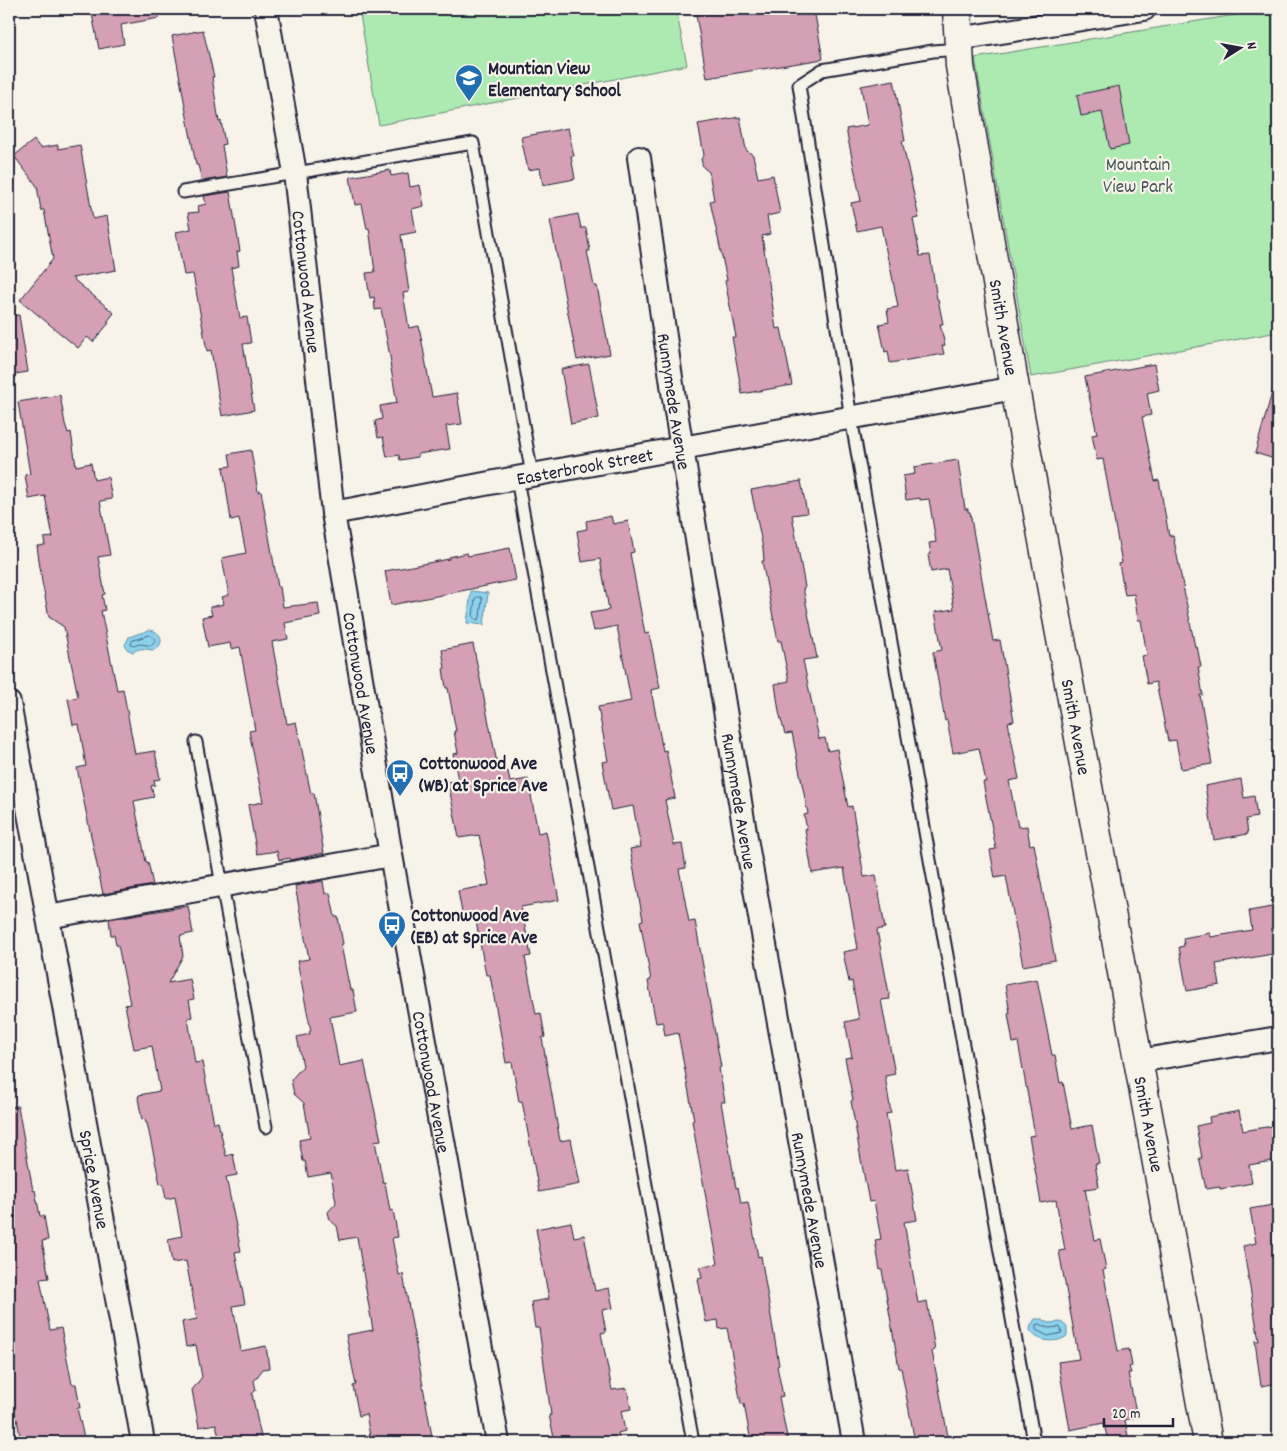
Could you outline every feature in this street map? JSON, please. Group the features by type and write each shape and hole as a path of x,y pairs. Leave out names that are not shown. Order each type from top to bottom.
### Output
{"street":[{"name":"Cottonwood Avenue","path":"266,9 295,173 333,513 391,856 498,1442"},
{"name":"Smith Avenue","path":"957,9 960,66 1015,388 1208,1442"},
{"path":"958,44 1144,9"},
{"name":"Runnymede Avenue","path":"640,158 682,448 748,850 854,1442"},
{"name":"Easterbrook Street","path":"333,513 1015,388"},
{"name":"Sprice Avenue","path":"9,703 143,1442"},
{"path":"48,916 391,856"},
{"path":"1138,1061 1278,1038"}],"lane":[{"path":"958,44 934,51 822,70 799,85 851,418 1034,1442"},
{"path":"183,192 473,143 524,477 693,1442"},
{"path":"196,742 266,1127"}],"green space":[{"path":"359,9 676,9 687,65 379,125"},
{"name":"Mountain View Park","path":"1278,9 1278,332 1031,377 975,58"}],"water":[{"path":"471,591 488,593 484,625 467,623"},
{"path":"152,630 161,637 161,643 157,648 154,650 139,649 133,652 127,649 125,645 129,637"},
{"path":"1035,1319 1042,1319 1049,1323 1061,1322 1067,1327 1067,1336 1063,1339 1052,1341 1037,1337 1030,1330"}],"building":[{"path":"91,9 158,9 159,18 121,25 124,44 99,49"},
{"path":"695,9 814,9 823,59 707,78"},
{"path":"203,30 214,77 212,77 219,122 221,121 225,144 222,145 227,177 202,181 198,165 196,165 172,36"},
{"path":"894,80 905,141 902,141 919,218 913,219 920,256 930,255 945,345 942,346 944,354 890,363 888,351 885,352 879,324 889,322 887,309 898,307 881,226 857,231 851,203 861,201 846,129 868,125 861,86"},
{"path":"1119,86 1129,145 1110,149 1102,112 1081,116 1077,95"},
{"path":"740,117 746,150 753,155 758,178 773,175 780,213 767,216 770,234 762,236 776,329 781,328 792,385 742,394 732,337 736,337 725,281 727,280 710,201 714,200 709,172 703,167 701,159 704,155 698,124"},
{"path":"568,128 574,156 571,156 575,179 543,185 540,168 528,170 521,137"},
{"path":"34,140 40,148 58,145 58,149 80,145 93,219 107,216 116,270 72,278 114,313 107,322 109,323 93,342 87,337 78,348 20,300 53,259 44,210 41,210 37,186 14,156"},
{"path":"390,170 391,176 408,173 410,187 420,185 424,206 412,209 416,232 401,235 409,292 403,293 409,328 419,326 432,397 457,393 462,424 446,426 450,449 418,454 418,457 400,460 399,455 387,457 383,437 378,438 375,421 382,419 380,406 397,403 381,309 375,310 374,297 370,298 366,273 375,272 369,228 367,229 362,204 355,205 350,177"},
{"path":"230,192 240,251 237,252 239,266 231,268 240,318 247,317 251,343 243,344 254,410 222,416 211,350 207,351 193,274 184,275 176,232 191,229 188,213 199,212 198,206 206,204 204,196"},
{"path":"578,214 581,228 586,228 590,251 587,251 594,286 597,286 610,354 577,360 550,220"},
{"path":"19,315 28,372 9,375 9,316"},
{"path":"589,364 599,418 571,424 561,369"},
{"path":"1154,364 1159,390 1147,393 1151,415 1142,417 1155,481 1159,480 1169,536 1173,535 1195,647 1197,646 1201,667 1198,667 1203,695 1200,695 1212,764 1181,769 1176,740 1168,741 1156,682 1147,684 1142,656 1147,655 1141,620 1138,620 1134,594 1125,595 1119,564 1122,563 1103,459 1097,460 1092,435 1097,434 1085,377"},
{"path":"1273,389 1278,390 1278,460 1255,453"},
{"path":"60,395 65,424 68,433 71,432 76,466 91,463 94,480 108,477 112,499 100,501 110,555 98,557 105,594 102,595 105,610 101,611 117,690 123,689 135,754 155,751 160,779 154,780 155,785 151,786 154,797 134,801 146,862 148,862 153,885 103,894 77,768 86,766 79,724 73,725 68,699 78,697 64,627 49,617 42,582 37,546 45,545 44,538 53,537 45,496 29,499 25,475 30,474 18,402"},
{"path":"251,450 258,492 261,491 283,607 318,603 320,616 285,623 288,639 272,642 287,724 296,722 311,794 314,793 324,853 291,860 290,858 279,860 277,851 257,854 248,805 263,802 249,731 255,730 240,647 231,649 230,643 208,647 202,617 212,615 210,607 224,604 222,597 229,595 222,558 246,553 239,518 231,520 223,467 231,466 229,454"},
{"path":"958,460 965,509 968,509 968,512 970,512 993,641 1000,640 1014,721 1008,722 1019,779 1009,781 1018,827 1027,826 1030,845 1034,844 1055,960 1023,966 1006,876 995,878 990,850 996,849 983,782 986,782 979,748 953,753 947,720 945,721 933,652 942,650 935,612 954,609 947,569 931,572 928,555 931,554 929,543 936,542 929,499 906,500 903,476 915,474 914,467"},
{"path":"801,481 807,513 792,515 805,587 803,588 817,658 803,660 819,739 825,738 828,751 837,749 848,807 852,806 864,877 876,875 885,928 877,930 890,999 881,1000 895,1074 885,1076 891,1113 886,1114 895,1170 908,1168 917,1220 904,1222 918,1303 927,1301 935,1350 932,1351 949,1442 915,1442 901,1368 899,1368 882,1270 880,1270 875,1240 881,1239 874,1201 869,1202 845,1058 852,1057 845,1022 859,1019 852,981 849,982 843,952 858,949 844,868 812,873 804,815 808,814 792,733 785,734 779,712 775,684 789,681 781,641 778,641 770,602 762,561 764,561 763,548 751,490"},
{"path":"611,516 613,524 628,521 634,552 630,553 645,634 649,633 660,688 651,690 663,751 666,750 675,798 665,800 674,845 682,844 686,868 679,869 689,922 695,921 721,1067 719,1068 725,1102 721,1102 736,1188 738,1187 741,1203 748,1202 758,1257 761,1256 783,1396 779,1397 788,1442 751,1442 744,1404 741,1404 727,1328 719,1329 718,1320 706,1322 698,1279 702,1278 700,1267 718,1264 678,1033 665,1036 663,1022 656,1023 648,981 651,980 640,921 643,920 630,849 641,847 633,806 611,810 602,762 608,761 598,707 631,701 617,626 594,631 590,613 609,610 600,559 582,562 577,531 587,529 586,521"},
{"path":"510,548 516,580 391,605 385,571 449,559 449,557 467,553 468,556"},
{"path":"473,644 499,773 508,771 510,782 528,779 538,833 546,831 559,900 521,907 531,956 525,957 536,1014 541,1013 545,1037 542,1038 560,1141 571,1139 580,1184 539,1192 522,1101 519,1102 512,1062 506,1063 490,975 486,975 475,916 463,918 458,891 489,885 479,835 459,838 448,782 458,780 453,754 458,753 454,731 456,731 443,669 445,668 442,650"},
{"path":"1241,779 1244,798 1254,796 1257,817 1246,819 1248,834 1214,840 1205,786"},
{"path":"323,881 325,894 330,893 335,917 338,917 343,944 341,945 350,990 353,990 357,1012 330,1017 339,1066 364,1061 381,1140 375,1141 383,1183 385,1182 390,1211 393,1210 398,1237 392,1238 399,1275 403,1274 433,1442 371,1442 366,1414 359,1416 353,1386 356,1385 346,1335 373,1330 357,1237 340,1240 337,1226 330,1220 328,1212 336,1203 331,1173 308,1177 305,1161 303,1161 299,1140 310,1138 304,1103 294,1094 291,1080 303,1066 297,1037 310,1034 309,1032 311,1031 297,961 309,959 295,886"},
{"path":"188,906 193,933 180,936 183,956 168,983 190,979 194,999 189,1000 192,1017 188,1018 195,1063 202,1062 214,1123 218,1122 226,1156 233,1154 237,1175 226,1177 241,1251 235,1252 245,1304 233,1306 241,1351 266,1346 269,1368 263,1369 254,1381 256,1390 252,1394 262,1442 220,1442 216,1424 199,1427 192,1390 202,1377 196,1345 186,1347 182,1322 197,1319 186,1261 172,1263 168,1239 182,1236 175,1197 166,1199 163,1183 160,1184 147,1123 145,1119 142,1120 138,1098 139,1095 160,1091 152,1046 134,1049 125,1005 130,1004 118,945 116,945 114,935 111,935 109,919"},
{"path":"1278,906 1278,953 1216,964 1220,985 1187,991 1179,947 1184,946 1183,938 1210,933 1211,937 1252,930 1249,911"},
{"path":"1037,979 1052,1055 1055,1055 1060,1083 1063,1082 1072,1129 1092,1125 1099,1163 1095,1164 1099,1187 1085,1189 1095,1240 1100,1239 1106,1269 1103,1270 1118,1351 1129,1349 1132,1366 1129,1367 1131,1373 1128,1373 1137,1417 1125,1420 1129,1442 1108,1442 1104,1423 1070,1430 1058,1362 1079,1359 1059,1251 1065,1250 1056,1200 1041,1203 1029,1136 1035,1135 1018,1042 1013,1043 1005,985"},
{"path":"18,1106 33,1191 35,1190 40,1216 44,1216 48,1240 42,1241 49,1278 40,1279 50,1330 61,1328 72,1384 76,1384 80,1408 77,1408 85,1442 21,1442 17,1419 9,1421 9,1200 12,1200 9,1183 9,1107"},
{"path":"1239,1111 1243,1131 1278,1125 1278,1160 1249,1165 1252,1183 1220,1189 1220,1187 1206,1189 1199,1158 1202,1158 1196,1126 1210,1123 1209,1117"},
{"path":"1278,1204 1278,1383 1261,1386 1255,1341 1259,1341 1243,1246 1256,1243 1250,1209"},
{"path":"571,1222 574,1237 584,1235 595,1291 609,1288 613,1308 602,1310 606,1332 601,1333 612,1390 627,1388 631,1409 621,1411 625,1431 618,1433 620,1442 555,1442 549,1415 551,1415 539,1328 535,1328 531,1302 549,1299 536,1229"}],"place":[{"name":"Mountian View Elementary School","path":"469,102"},
{"name":"Cottonwood Ave (WB) at Sprice Ave","path":"400,797"},
{"name":"Cottonwood Ave (EB) at Sprice Ave","path":"392,949"}]}
